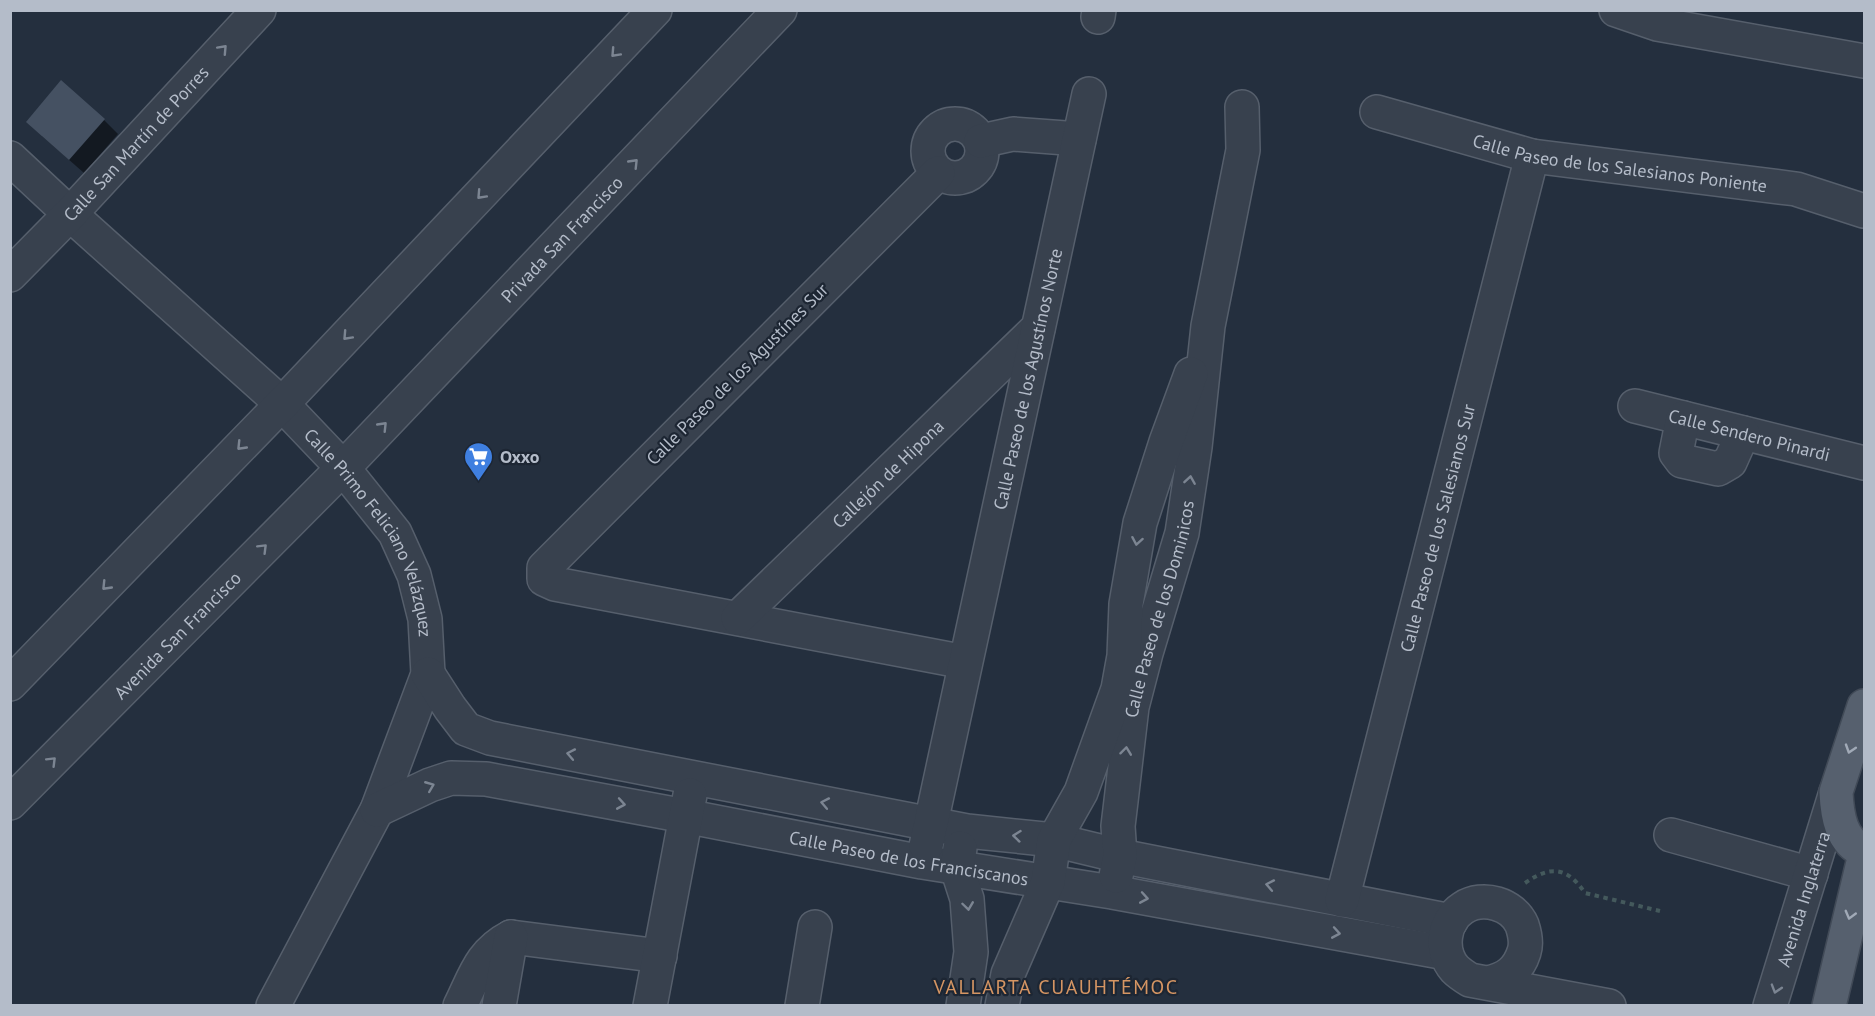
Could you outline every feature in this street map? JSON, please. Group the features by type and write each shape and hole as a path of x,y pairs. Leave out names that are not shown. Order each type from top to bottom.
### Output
{"main road":[{"path":"1864,706 1836,792 1843,833 1858,849 1864,851"},
{"path":"1829,1005 1864,858"}],"street":[{"name":"Calle San Martín de Porres","path":"10,275 70,214 259,10"},
{"path":"10,684 282,404 655,10"},
{"name":"Privada San Francisco","path":"343,468 780,10"},
{"path":"1616,10 1657,24 1864,60"},
{"name":"Calle Paseo de los Agustínos Norte","path":"922,862 1089,94"},
{"name":"Calle Paseo de los Dominicos","path":"1054,840 1081,792 1146,653 1182,532 1195,447 1208,326 1243,150 1242,107"},
{"name":"Calle Paseo de los Salesianos Poniente","path":"1377,111 1532,156 1796,189 1864,211"},
{"path":"950,123 963,124 975,130 981,141 983,153 980,165 972,173 961,178 949,178 938,173 930,163 927,150 930,138 939,128 950,123"},
{"path":"981,141 1013,134 1079,138"},
{"name":"Calle Paseo de los Salesianos Sur","path":"1342,900 1532,156"},
{"name":"Calle Primo Feliciano Velázquez","path":"10,158 282,404 343,468 395,533 414,575 425,619 428,674 377,810 273,1005"},
{"name":"Calle Paseo de los Agustínes Sur","path":"738,618 555,584 544,579 544,568 938,173"},
{"name":"Callejón de Hipona","path":"738,618 1038,328"},
{"name":"Calle Sendero Pinardi","path":"1635,406 1864,463"},
{"name":"Avenida San Francisco","path":"10,803 343,468"},
{"path":"738,618 965,662"},
{"name":"Calle Paseo de los Franciscanos","path":"428,674 466,729 490,738 930,824 1054,840 1120,856 1451,921"},
{"name":"Calle Paseo de los Dominicos","path":"1112,892 1120,856 1118,826 1121,801 1122,704"},
{"name":"Calle Paseo de los Franciscanos","path":"377,810 430,785 451,778 486,779 922,862 1112,892 1446,953"},
{"path":"650,1005 694,778"},
{"path":"1081,792 1121,801"},
{"name":"Avenida Inglaterra","path":"1770,1005 1836,792"},
{"path":"963,1005 971,952 967,899 957,868 964,829"},
{"path":"1671,835 1811,874"},
{"path":"1002,1005 1008,974 1048,882 1054,840"},
{"path":"1488,983 1501,980 1513,972 1522,961 1526,947 1525,933 1520,921 1511,910 1499,904 1480,902 1463,908 1451,921 1445,936 1446,953 1455,969 1470,980 1609,1005"},
{"path":"802,1005 815,927"},
{"path":"460,1005 485,956 497,944 511,937 660,956"},
{"path":"499,1005 511,937"}],"path":[{"path":"1499,904 1523,884 1548,870 1563,872 1576,881 1585,893 1660,911"}],"building":[{"path":"61,80 105,119 69,160 26,122"}],"place":[{"name":"Oxxo","path":"479,482"}],"district":[{"name":"VALLARTA CUAUHTÉMOC","path":"1056,987"}]}
